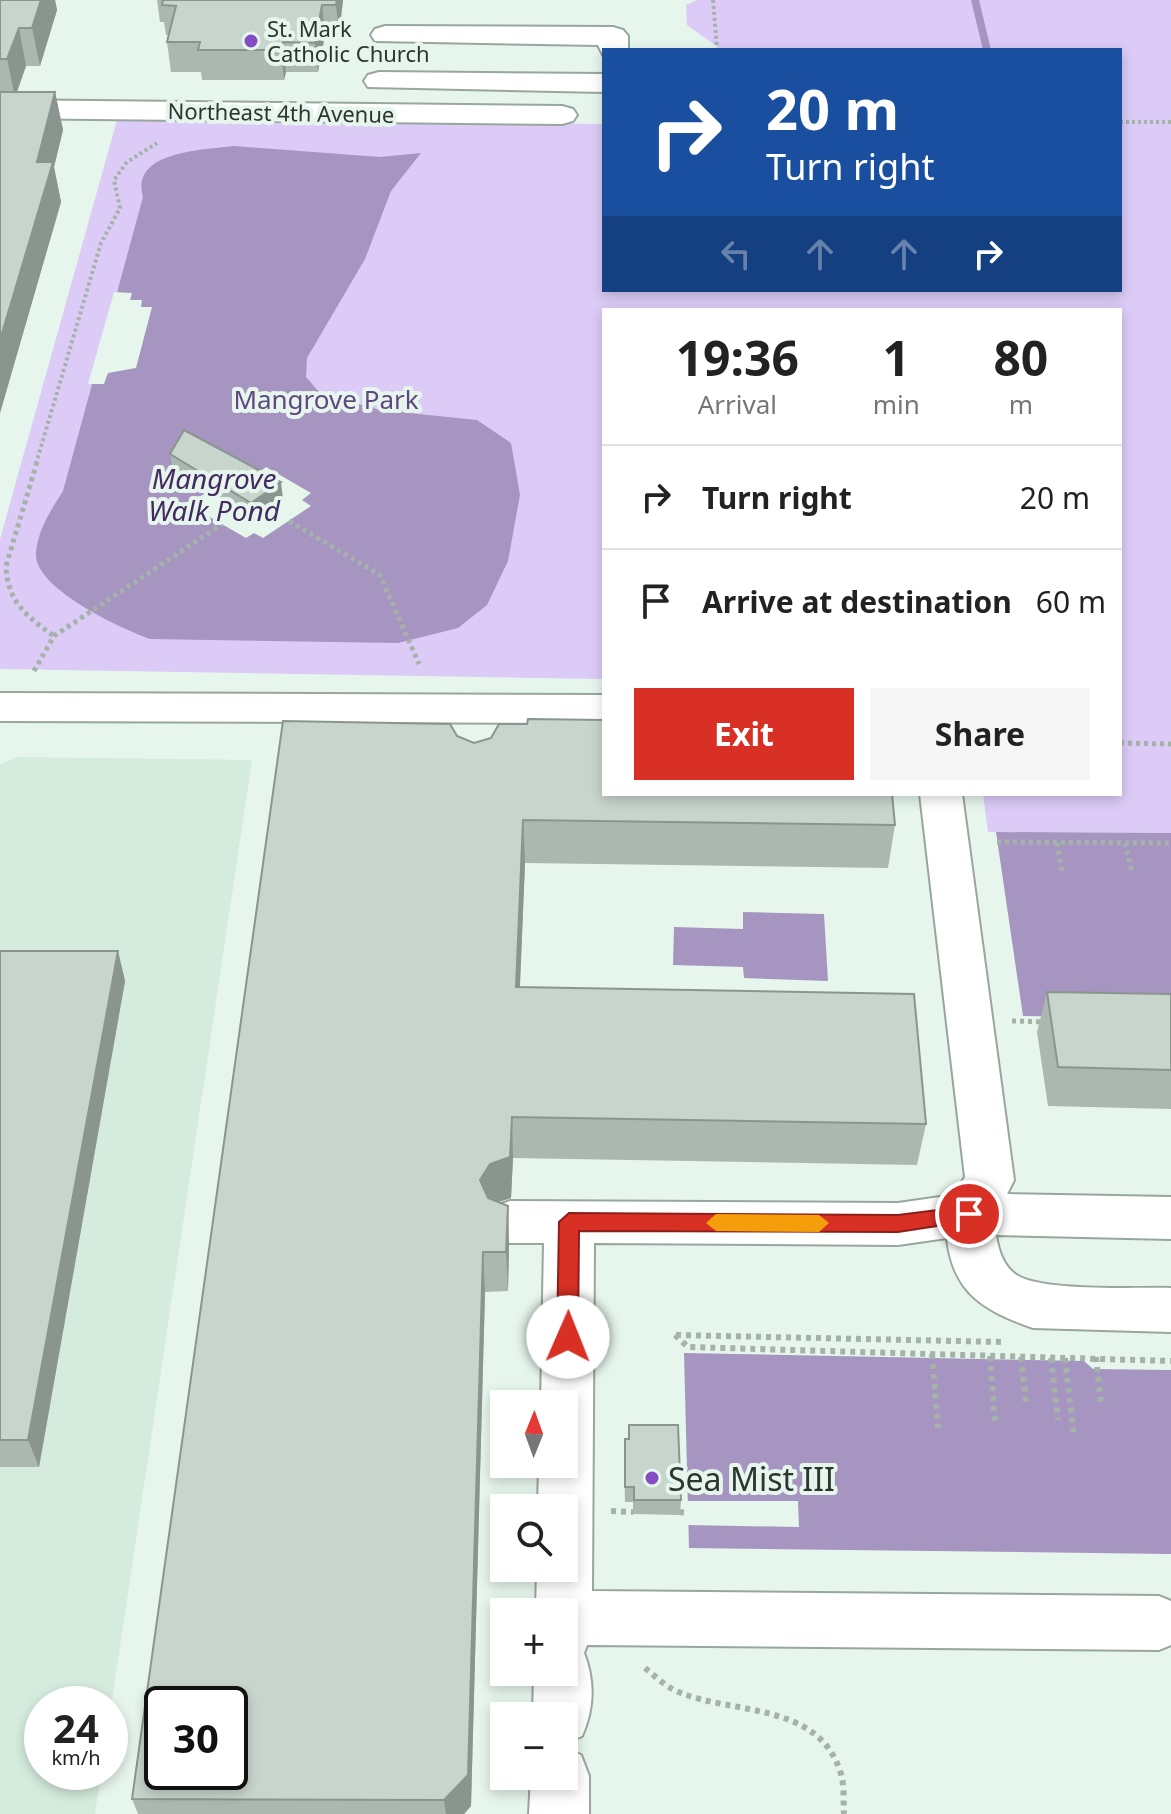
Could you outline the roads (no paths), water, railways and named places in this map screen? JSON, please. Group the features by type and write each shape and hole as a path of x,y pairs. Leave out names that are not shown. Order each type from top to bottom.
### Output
{"street":[{"path":"375,113 386,23 613,36 613,48"},
{"path":"379,81 602,83"},
{"name":"Northeast 4th Avenue","path":"0,109 562,115"},
{"path":"0,707 602,709"},
{"path":"478,753 481,708"},
{"path":"941,796 990,1180 969,1214 974,1258 996,1289 1033,1306 1171,1310"},
{"path":"510,1222 898,1224 969,1214 1171,1218"},
{"path":"564,1598 569,1222"},
{"path":"578,1618 1159,1623"},
{"path":"559,1814 560,1790"}],"water":[{"name":"Mangrove Walk Pond","path":"234,146 380,157 421,153 391,191 365,259 307,358 306,377 320,393 380,410 477,420 511,443 520,495 508,561 487,605 458,628 398,643 150,639 81,605 49,580 39,566 36,553 39,536 63,491 143,197 142,182 147,170 172,156"},
{"path":"996,832 1171,833 1171,1018 1023,1016"},
{"path":"743,912 824,914 828,981 744,978 743,967 673,965 674,927 743,929"},
{"path":"684,1353 1084,1361 1093,1369 1171,1370 1171,1554 689,1548"}],"waterway":[{"path":"975,0 987,48"}],"place":[{"name":"St. Mark Catholic Church","path":"251,41"},
{"name":"Sea Mist III","path":"652,1478"}],"park label":[{"name":"Mangrove Park","path":"326,399"}]}
